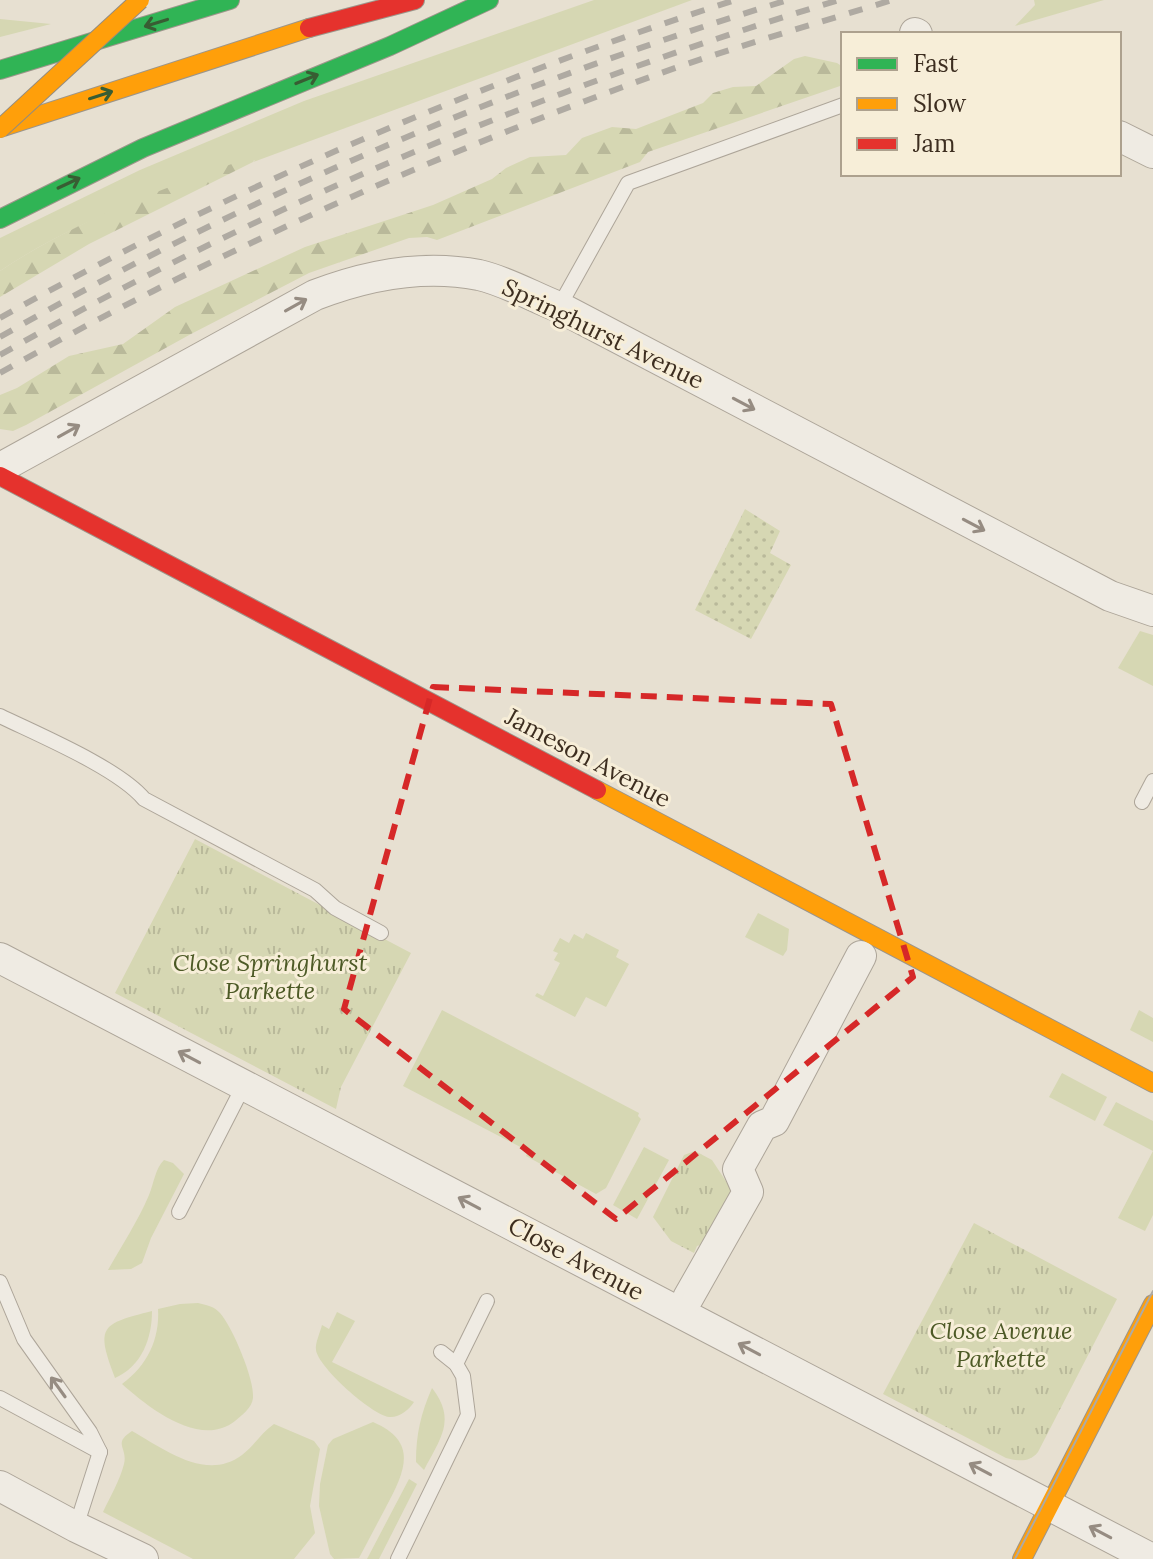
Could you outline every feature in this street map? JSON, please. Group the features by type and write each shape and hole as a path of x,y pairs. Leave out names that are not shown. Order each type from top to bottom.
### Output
{"main road":[{"path":"0,129 140,0"},
{"path":"0,70 230,0"},
{"path":"0,129 317,25 415,0"},
{"path":"0,219 36,198 208,119 392,45 489,0"},
{"name":"Jameson Avenue","path":"0,476 1153,1083"},
{"path":"1022,1559 1153,1304"}],"street":[{"path":"1121,137 1153,153"},
{"name":"Springhurst Avenue","path":"0,468 315,295 351,281 417,271 457,273 481,276 559,307 1110,596 1146,608"},
{"path":"688,1298 748,1192 738,1169 762,1126 774,1121 861,956"},
{"name":"Close Avenue","path":"0,958 1152,1559"},
{"path":"0,1486 143,1559"}],"lane":[{"path":"559,307 628,183 841,106"},
{"path":"0,716 112,773 133,786 144,799 315,890 335,908 381,933"},
{"path":"1142,802 1153,781"},
{"path":"179,1212 244,1085"},
{"path":"0,1282 24,1339 90,1432 100,1452 76,1527"},
{"path":"456,1364 487,1301"},
{"path":"398,1559 468,1415 463,1376 456,1364 441,1352"},
{"path":"0,1398 100,1452"}],"highlighted area":[{"path":"433,687 831,704 913,977 616,1219 344,1009"}],"green space":[{"path":"594,0 692,0 253,162 255,160 124,206 60,236 0,271 0,238 140,170 304,101"},
{"path":"1034,0 1104,0 1015,26 1035,5"},
{"path":"0,19 51,24 0,37"},
{"path":"805,56 837,63 841,66 841,86 648,152 640,162 437,240 409,238 309,273 26,425 13,431 0,429 0,395 69,356 123,344 175,307 305,247 433,205 492,179 506,168 530,157 566,155 582,138 612,127 636,129 703,103 713,93 733,87 756,86 794,59"},
{"path":"255,157 253,162 89,244 0,297 0,271 59,236 122,206"},
{"path":"745,509 780,531 770,553 791,565 751,639 695,610"},
{"path":"1140,631 1153,635 1153,686 1118,668"},
{"name":"Close Springhurst Parkette","path":"195,839 411,953 341,1087 336,1109 115,993"},
{"path":"758,913 789,929 787,950 783,956 745,937"},
{"path":"586,933 619,950 616,957 629,964 606,1007 586,997 575,1017 535,996 537,993 543,996 560,963 554,960 558,953 553,951 560,938 569,943 574,934 583,939"},
{"path":"442,1010 639,1113 641,1119 606,1188 596,1194 526,1156 528,1151 403,1086"},
{"path":"1139,1010 1153,1018 1153,1042 1130,1030"},
{"path":"1062,1073 1107,1097 1095,1121 1049,1097"},
{"path":"1116,1102 1153,1121 1153,1151 1103,1125"},
{"path":"644,1147 669,1160 637,1219 613,1205"},
{"path":"695,1151 712,1160 733,1192 707,1243 697,1246 694,1253 671,1241 653,1217 684,1155"},
{"path":"1153,1151 1153,1215 1145,1231 1118,1218"},
{"path":"164,1160 173,1163 184,1174 151,1238 142,1263 131,1269 108,1270 140,1214"},
{"name":"Close Avenue Parkette","path":"974,1223 1117,1299 1038,1452 1027,1460 1006,1458 883,1394"},
{"path":"198,1303 215,1309 225,1320 242,1354 253,1390 251,1405 241,1416 221,1428 206,1430 175,1422 122,1384 138,1369 150,1351 157,1331 158,1309"},
{"path":"152,1311 144,1350 132,1366 115,1378 105,1347 107,1330 122,1320"},
{"path":"337,1312 355,1321 332,1362 414,1402 403,1413 389,1417 371,1408 335,1378 319,1358 316,1347 322,1325 329,1329"},
{"path":"432,1388 444,1410 445,1420 440,1439 424,1470 416,1462 417,1442 422,1415"},
{"path":"373,1422 397,1439 404,1458 402,1470 393,1494 359,1558 334,1559 330,1554 319,1506 328,1445 333,1439"},
{"path":"274,1424 314,1441 320,1449 310,1506 315,1533 294,1559 193,1559 103,1512 124,1464 123,1439 132,1431 171,1454 200,1464 214,1465 242,1455"},
{"path":"409,1479 417,1484 379,1559 367,1559"}],"tram line":[{"path":"1015,1559 1153,1291"}],"railway":[{"path":"0,318 177,225 360,141 546,66 735,0"},
{"path":"0,337 189,236 385,146 585,68 788,0"},
{"path":"0,355 202,248 410,154 622,71 839,0"},
{"path":"0,373 160,287 407,173 661,73 892,0"}],"traffic: fast":[{"path":"0,70 230,0"},
{"path":"0,219 143,148 390,46 489,0"}],"traffic: slow":[{"path":"0,129 140,0"},
{"path":"0,128 309,28"},
{"path":"597,790 1153,1083"},
{"path":"1022,1559 1153,1304"}],"traffic: jam":[{"path":"309,28 415,0"},
{"path":"0,476 597,790"}]}
